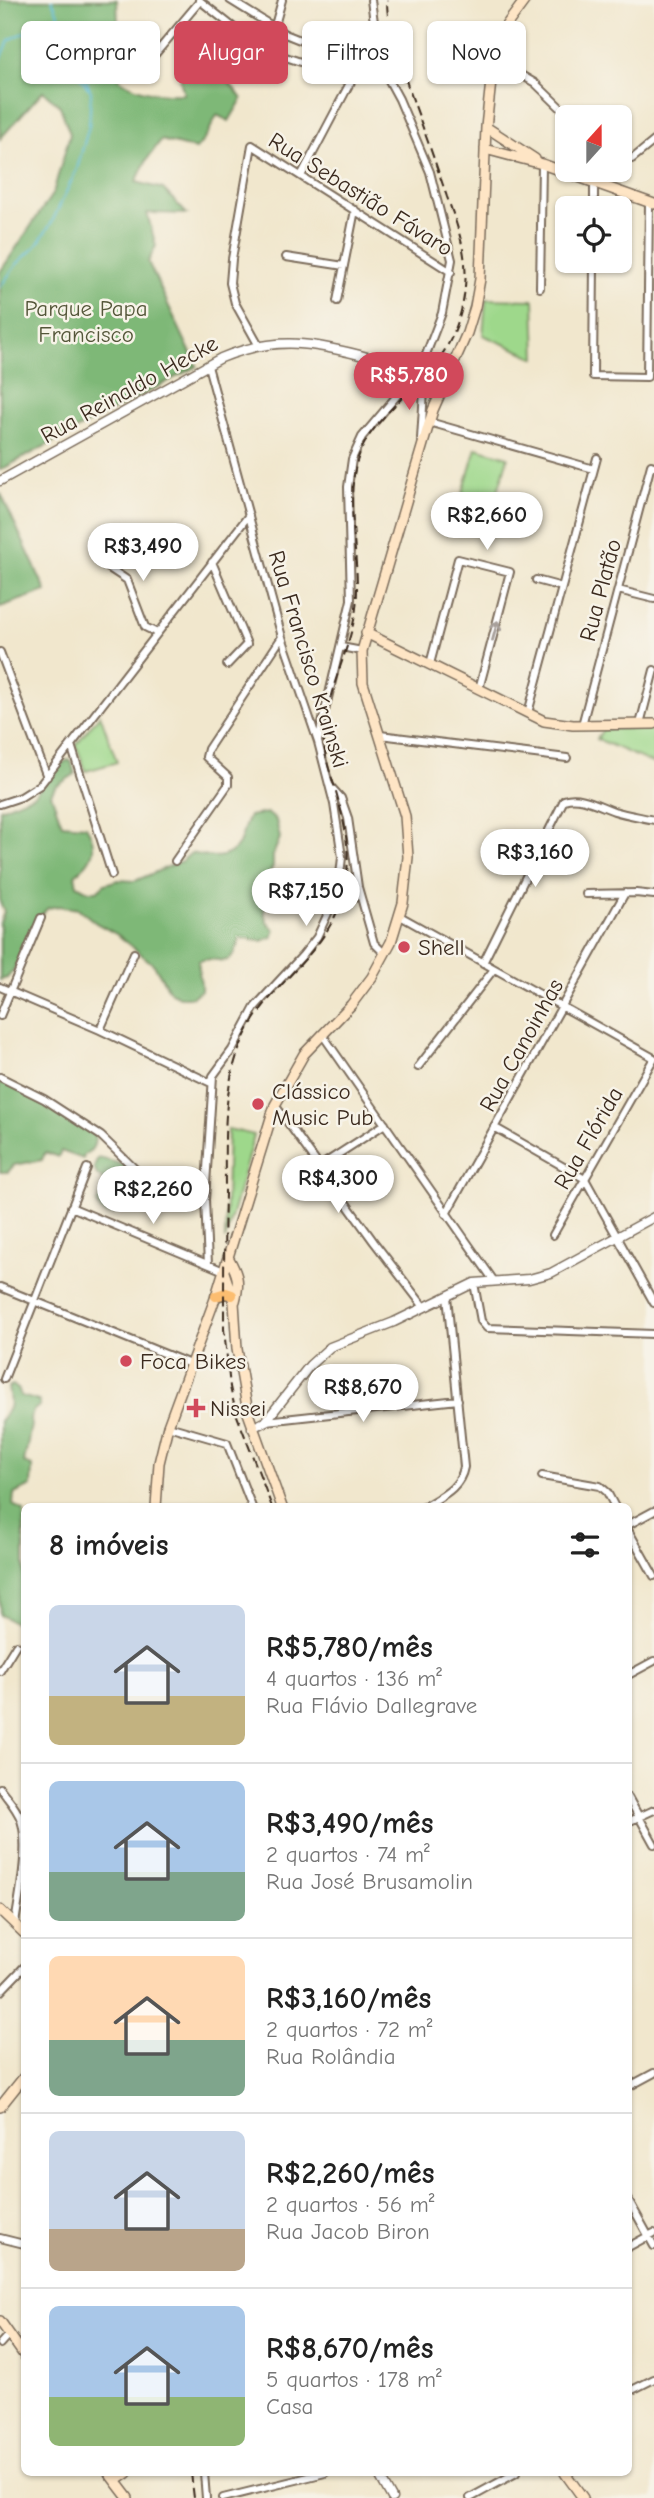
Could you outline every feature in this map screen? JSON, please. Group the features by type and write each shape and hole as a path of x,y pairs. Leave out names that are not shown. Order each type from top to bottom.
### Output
{"main road":[{"path":"156,1503 159,1463 168,1426 216,1296 275,1105 296,1066 358,998 385,954 400,916 407,874 407,831 399,792 363,683 362,651 429,422 467,333 478,292 491,75 497,45 510,18 525,0"},
{"path":"486,127 542,164"},
{"path":"485,149 542,164 651,203"},
{"path":"366,633 551,723 654,724"},
{"path":"228,1257 238,1275 238,1287 233,1298"},
{"path":"224,1270 233,1298 239,1370 252,1428 280,1503"},
{"path":"216,1296 226,1293 233,1298"},
{"path":"0,1910 21,1930"},
{"path":"0,2107 21,2081"},
{"path":"0,2321 21,2351"},
{"path":"111,2476 128,2498"},
{"path":"115,2482 123,2476"},
{"path":"567,2476 583,2498"},
{"path":"115,2482 121,2498"}],"street":[{"path":"230,0 262,21"},
{"path":"276,21 282,0"},
{"path":"371,0 373,21"},
{"path":"160,48 199,1 261,49 302,62"},
{"path":"526,78 558,105"},
{"path":"301,176 350,84"},
{"path":"391,84 430,173 452,253 452,272 439,324 421,373 421,450"},
{"path":"632,159 654,141"},
{"name":"Rua Sebastião Fávaro","path":"259,346 235,303 230,283 252,145 452,272"},
{"path":"540,288 542,164"},
{"path":"594,183 594,196"},
{"path":"594,273 593,376 647,377 651,203"},
{"path":"337,301 355,210"},
{"path":"286,257 344,267"},
{"name":"Rua Reinaldo Hecke","path":"0,481 208,366 234,353 259,346 291,343 322,345 421,373 443,385"},
{"name":"Rua Francisco Krainski","path":"208,366 282,638 318,743 329,785 341,798 348,818 358,887 374,943 385,954"},
{"path":"318,743 341,648 351,591 348,487 355,448 369,427 421,373"},
{"path":"429,422 594,469"},
{"path":"528,713 597,458"},
{"name":"Rua Platão","path":"583,725 653,465"},
{"path":"0,804 28,794 47,777 249,514"},
{"path":"430,664 458,559 510,572 479,689"},
{"path":"212,562 247,643 227,665"},
{"path":"103,564 127,580 145,626 158,633"},
{"path":"536,580 562,587"},
{"path":"618,590 654,599"},
{"path":"175,861 228,785 228,777 206,757 208,749 282,638"},
{"path":"341,648 362,651"},
{"path":"0,652 47,777"},
{"path":"640,724 654,670"},
{"path":"380,735 567,758"},
{"path":"71,745 112,876"},
{"path":"211,1083 214,1073 228,1056 255,1007 309,948 328,914 339,884 342,857 329,785"},
{"path":"484,963 561,804 568,798 654,820"},
{"name":"Rua Canoinhas","path":"446,1214 625,893"},
{"path":"586,894 654,895"},
{"path":"400,916 654,1058"},
{"path":"0,1016 41,918"},
{"path":"100,1030 134,953"},
{"path":"418,1067 494,969"},
{"path":"0,987 100,1030 211,1083 214,1087 205,1200 208,1264"},
{"path":"323,1034 494,1280"},
{"name":"Rua Flórida","path":"553,1235 654,1058"},
{"path":"0,1077 44,1099 101,1136 135,1169 156,1184 205,1200"},
{"path":"275,1105 366,1232 424,1307"},
{"path":"320,1167 385,1124"},
{"path":"494,1127 585,1179 654,1303"},
{"path":"4,1379 86,1168"},
{"path":"71,1207 224,1270"},
{"path":"266,1421 310,1365 330,1347 379,1329 474,1283 539,1277 563,1267 654,1217"},
{"path":"474,1283 481,1321 486,1328 654,1334"},
{"path":"0,1287 191,1364"},
{"path":"430,1503 454,1487 463,1474 464,1458 447,1296"},
{"path":"252,1428 266,1421 458,1400"},
{"path":"168,1426 227,1443 250,1503"},
{"path":"542,1476 600,1486 613,1503"},
{"path":"632,1525 654,1511"},
{"path":"632,1535 654,1576"},
{"path":"0,1671 16,1645"},
{"path":"632,1673 654,1661"},
{"path":"0,1788 21,1814"},
{"path":"632,1804 654,1844"},
{"path":"632,1820 654,1810"},
{"path":"15,1924 21,1869"},
{"path":"0,1992 21,1970"},
{"path":"632,2085 654,2073"},
{"path":"632,2205 651,2234 654,2246"},
{"path":"632,2245 651,2234"},
{"path":"0,2238 21,2243"},
{"path":"0,2344 9,2334"},
{"path":"632,2390 654,2379"},
{"path":"204,2476 206,2498"},
{"path":"223,2498 313,2476"},
{"path":"380,2476 392,2498"},
{"path":"470,2498 510,2476"}],"green space":[{"name":"Parque Papa Francisco","path":"0,0 117,0 118,21 21,21 21,84 128,84 150,92 184,94 181,84 230,84 242,99 229,121 217,115 206,137 196,149 161,140 146,161 136,182 163,189 187,214 147,213 156,246 148,262 197,366 0,470 0,272 53,193 70,134 60,106 43,91 0,139"},
{"path":"486,299 534,300 536,358 483,335"},
{"path":"476,448 508,457 488,525 456,516"},
{"path":"0,495 46,591 0,607"},
{"path":"100,714 117,762 86,771 76,745"},
{"path":"654,728 654,764 597,739 603,729"},
{"path":"71,761 75,774 55,787 51,794 62,824 86,826 91,835 92,853 75,876 77,885 88,891 97,891 105,884 118,880 135,881 182,861 191,853 211,857 229,854 239,844 249,816 267,813 276,820 280,838 267,879 264,912 267,922 275,930 272,937 262,941 240,938 236,950 228,960 199,961 201,990 192,997 180,997 171,993 154,965 118,935 96,923 79,909 58,906 48,908 39,917 13,971 7,978 0,980 0,923 4,912 0,902 0,809 34,795 60,764"},
{"path":"0,1080 30,1093 94,1133 92,1148 83,1159 61,1151 58,1157 45,1152 42,1160 14,1165 8,1172 0,1172"},
{"path":"228,1129 254,1135 225,1240"},
{"path":"100,1158 124,1165 138,1177 128,1198 121,1200 114,1214 106,1214 100,1210 97,1203 104,1189 103,1180 94,1168"},
{"path":"13,1385 21,1396 39,1401 40,1405 30,1418 24,1463 32,1466 31,1486 14,1494 13,1505 21,1509 21,1626 0,1615 0,1421 10,1405 8,1387"}],"waterway":[{"path":"0,287 17,264 37,245 52,222 77,169 89,126 91,92 52,0"},
{"path":"0,62 9,40 33,28 47,32 88,88"}],"railway":[{"path":"270,1503 236,1413 230,1387 224,1329 225,1129 229,1086 250,1026 275,992 317,944 339,908 347,873 347,848 324,739 328,707 356,608 357,572 352,518 356,465 362,449 380,421 444,352 457,325 466,275 458,230 391,34 387,0"},
{"path":"191,2476 194,2498"}],"place":[{"name":"Shell","path":"404,947"},
{"name":"Clássico Music Pub","path":"258,1104"},
{"name":"Foca Bikes","path":"126,1361"},
{"name":"Nissei","path":"196,1408"}]}
